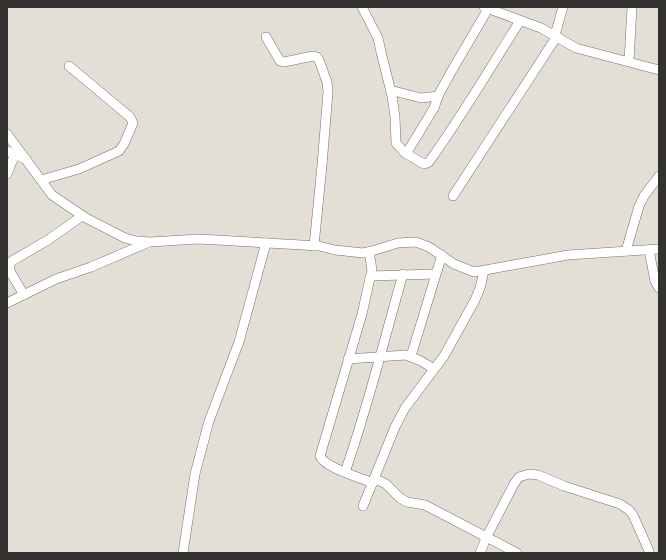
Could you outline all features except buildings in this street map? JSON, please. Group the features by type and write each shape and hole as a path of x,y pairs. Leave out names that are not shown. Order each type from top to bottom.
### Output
{"street":[{"path":"362,7 378,38 396,117 396,143 406,154 422,164 427,164 429,162 467,107 473,94 520,21"},
{"path":"453,196 556,36 563,7"},
{"path":"629,61 632,7"},
{"path":"406,154 434,108 438,96 486,8 541,28 576,48 659,70"},
{"path":"266,37 280,61 284,62 313,56 317,57 327,82 328,92 314,246"},
{"path":"41,180 79,169 119,151 124,144 133,123 130,117 69,66"},
{"path":"390,90 421,98 438,96"},
{"path":"7,134 28,160 52,195 82,216 125,238 136,241 150,242 199,239 314,246 363,253 398,242 407,242 424,245 454,264 474,272 568,255 659,249"},
{"path":"7,174 11,153 28,160"},
{"path":"626,252 639,206 644,196 659,176"},
{"path":"24,295 11,273 10,263 82,216"},
{"path":"7,303 56,279 90,267 150,242"},
{"path":"183,553 195,474 210,418 239,342 266,243"},
{"path":"649,250 655,280 659,288"},
{"path":"369,252 371,276 320,456 324,462 345,472 386,484 400,498 407,502 425,505 517,553"},
{"path":"411,356 435,274 442,256"},
{"path":"363,506 395,427 405,408 444,356 475,300 480,288 484,271"},
{"path":"345,472 373,387 404,274"},
{"path":"371,276 435,274"},
{"path":"348,359 406,355 411,356 434,369"},
{"path":"480,553 486,538 514,484 519,477 529,474 538,475 564,486 620,504 629,510 633,515 650,552"}]}
